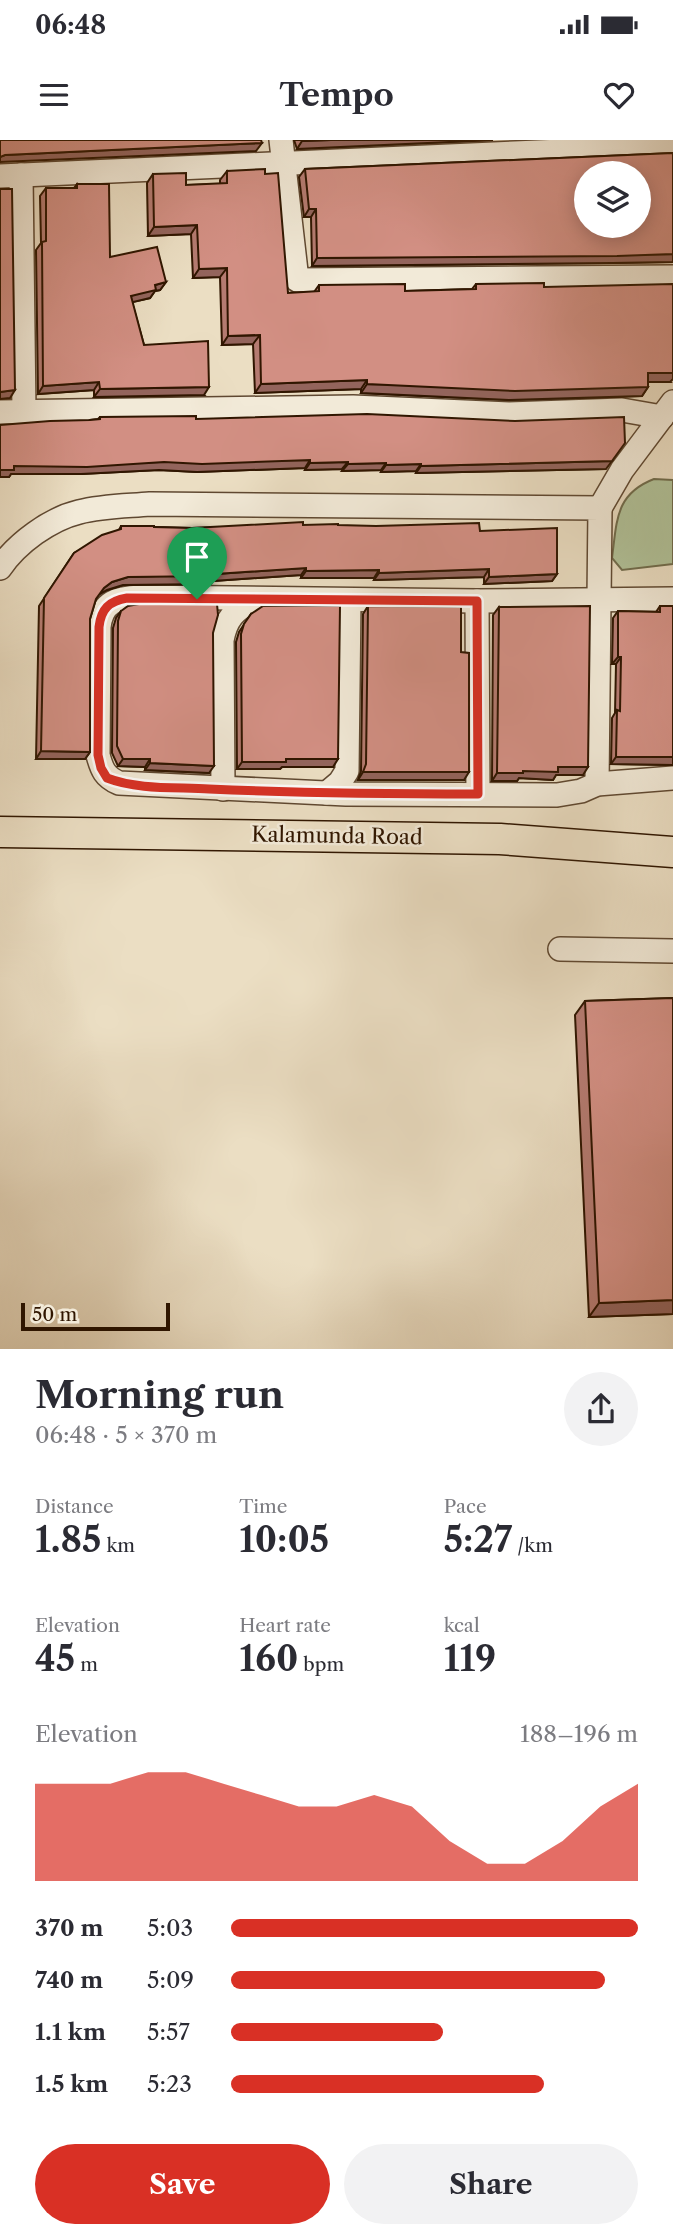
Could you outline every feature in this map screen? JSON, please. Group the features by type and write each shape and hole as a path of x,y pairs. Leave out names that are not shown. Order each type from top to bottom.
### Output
{"main road":[{"name":"Kalamunda Road","path":"0,832 500,839 673,852"}],"street":[{"path":"281,140 298,280 673,277"},
{"path":"24,411 11,176 673,146"},
{"path":"0,412 353,407 509,414 667,410"},
{"path":"597,784 600,508 622,470 667,410"},
{"path":"0,568 24,542 50,524 78,512 109,507 150,504 600,508"},
{"path":"673,599 116,600 106,607 101,616 98,755 107,778 133,785 223,789 327,793 557,795 580,791 597,784 673,778"},
{"path":"223,789 222,640 229,617 238,608 259,600"},
{"path":"327,793 340,782 347,771 349,601"},
{"path":"477,601 478,794"},
{"path":"560,949 673,951"}],"green space":[{"path":"654,479 673,480 673,564 622,570 612,558 620,510 632,492"}],"building":[{"path":"0,140 261,140 262,143 0,157"},
{"path":"673,153 673,254 317,258 316,209 309,209 305,169"},
{"path":"265,169 265,174 278,173 288,293 319,291 319,285 405,284 405,291 476,289 476,284 544,283 544,287 673,284 673,373 648,373 648,387 515,391 367,384 367,380 261,384 260,335 228,336 227,268 199,269 197,225 154,227 153,174 186,173 186,185 227,183 227,171"},
{"path":"77,184 109,184 110,257 157,247 166,282 155,285 156,290 131,296 144,345 208,341 209,387 100,389 99,382 43,386 42,242 46,241 46,188 77,188"},
{"path":"0,189 12,189 15,390 0,392"},
{"path":"367,414 515,421 624,417 625,443 612,461 421,466 310,463 310,460 202,464 164,462 87,467 14,466 14,470 0,470 0,425 90,420 100,417 196,416 196,419"},
{"path":"303,522 303,525 376,526 479,523 480,531 557,528 557,574 489,577 489,569 379,573 379,570 306,571 306,568 216,576 128,577 112,582 96,599 90,619 90,752 41,751 44,598 74,553 102,535 121,529 121,526 192,528"},
{"path":"217,604 218,615 213,633 214,766 123,759 117,746 118,621 121,611 128,606"},
{"path":"263,606 340,606 338,759 242,762 241,634 251,614"},
{"path":"368,606 461,607 461,652 469,653 469,772 363,772 366,764"},
{"path":"590,606 588,767 558,767 558,772 497,773 499,607"},
{"path":"660,606 673,606 673,757 616,757 621,657 618,657 618,611 660,612"},
{"path":"673,998 673,1300 599,1303 585,1001"}],"route":[{"path":"127,598 197,599 477,601 478,794 346,794 223,789 133,785 107,778 98,755 101,616 106,607 116,600 127,598"}]}
